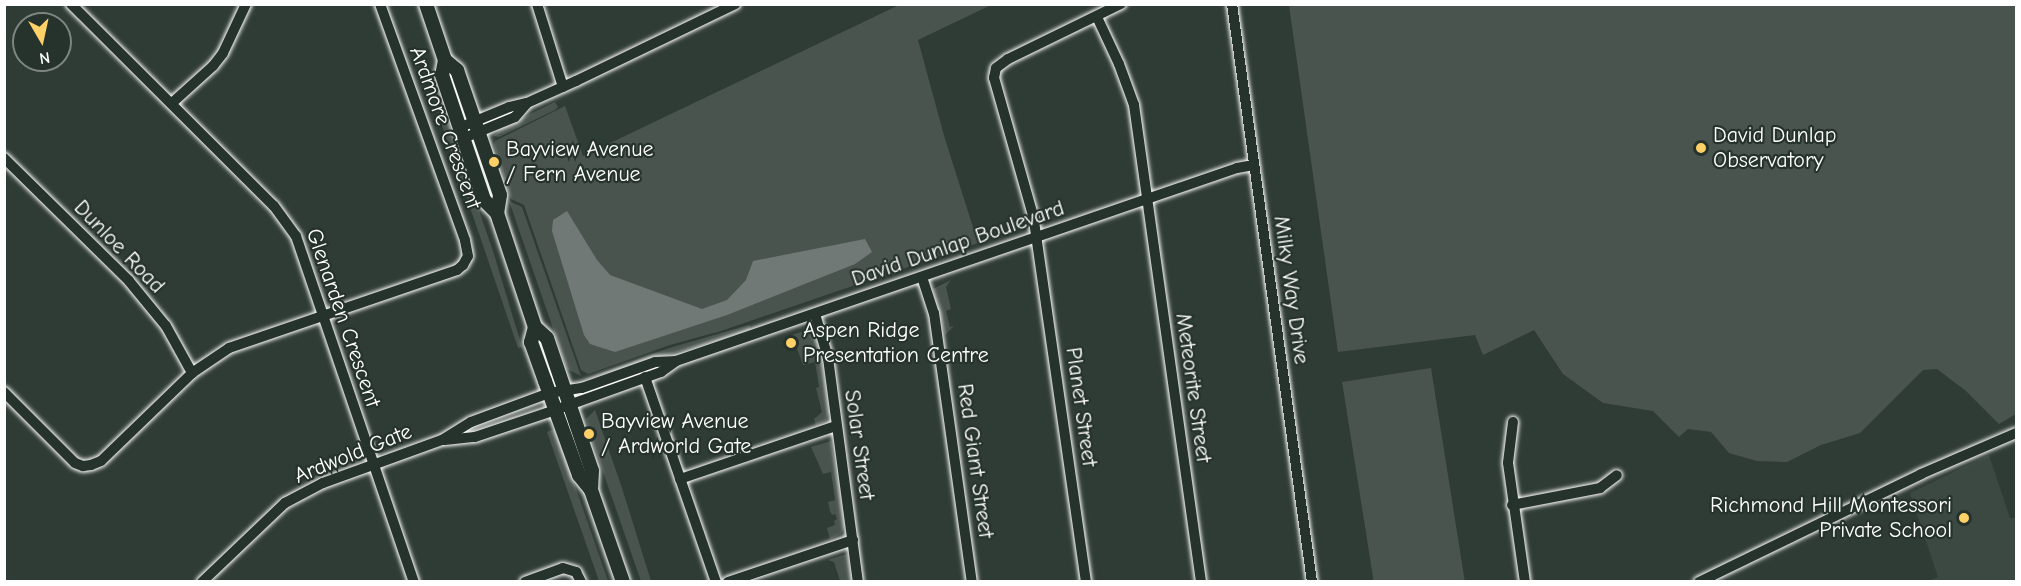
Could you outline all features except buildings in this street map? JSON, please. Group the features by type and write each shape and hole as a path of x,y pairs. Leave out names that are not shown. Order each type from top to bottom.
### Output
{"main road":[{"path":"426,4 445,60 442,75 469,130 484,200 496,213 535,327 547,338 592,471 591,490"},
{"path":"535,327 531,342 579,475 591,490 623,582"}],"street":[{"name":"Glenarden Crescent","path":"71,4 274,206 296,236 321,316 414,582"},
{"path":"172,103 218,59 246,4"},
{"name":"Ardmore Crescent","path":"321,316 457,270 468,256 465,240 380,4"},
{"path":"537,4 563,87"},
{"path":"469,130 515,117 528,103 735,4"},
{"path":"1037,237 1034,219 994,78 996,68 1008,59 1121,4"},
{"name":"Milky Way Drive","path":"1232,4 1312,582"},
{"name":"Meteorite Street","path":"1097,16 1119,64 1134,105 1201,582"},
{"name":"Dunloe Road","path":"4,158 129,281 162,321 192,373"},
{"name":"David Dunlap Boulevard","path":"565,390 582,388 655,362 676,361 1237,168 1254,165"},
{"name":"Planet Street","path":"1037,237 1086,582"},
{"name":"Red Giant Street","path":"922,277 934,313 972,582"},
{"name":"Solar Street","path":"815,314 828,358 858,582"},
{"path":"4,392 50,441 75,463 83,466 101,461 192,373 229,348 321,316"},
{"name":"David Dunlap Boulevard","path":"555,410 661,372 676,361"},
{"path":"645,377 716,582"},
{"name":"Ardwold Gate","path":"202,582 285,503 323,483 442,440 471,422 549,393 565,390"},
{"name":"Ardwold Gate","path":"442,440 475,437 555,410"},
{"path":"1514,422 1508,463 1512,505 1525,582"},
{"path":"680,479 836,426"},
{"path":"1699,582 1921,474 2016,433"},
{"path":"1512,505 1600,488 1617,475"},
{"path":"728,582 853,540"},
{"path":"525,582 563,568 576,572 581,582"}],"shaded area":[{"path":"899,5 991,5 918,40 945,139 978,243 588,374 581,370 524,205 511,199 494,145 495,141 565,106 583,156"},
{"path":"1289,5 2016,5 2016,414 1999,424 1966,391 1937,369 1923,370 1860,433 1821,445 1787,462 1757,461 1729,453 1711,432 1688,429 1679,437 1653,411 1603,403 1563,374 1534,330 1483,355 1475,335 1338,352"},
{"path":"441,100 493,251 522,347 518,348 434,102"},
{"path":"555,102 558,107 555,110 499,137 493,136 502,128"},
{"path":"509,201 522,207 581,376 567,369"},
{"path":"567,211 597,260 610,275 702,309 727,300 746,280 753,261 865,239 872,252 855,264 727,315 615,352 590,344 584,335 552,231 553,220"},
{"path":"951,280 946,287 951,309 946,311 950,327 954,326 945,335 933,289"},
{"path":"749,325 751,329 722,339 582,380 669,348"},
{"path":"807,330 813,331 821,356 829,412 826,421 816,425 814,419 822,412 816,388 819,387 815,362 803,365 795,343 791,344 786,337"},
{"path":"1431,368 1465,581 1374,582 1342,382"},
{"path":"595,410 651,581 641,581 594,446 586,419"},
{"path":"554,429 608,581 599,581 547,432"},
{"path":"831,441 845,526 841,534 830,539 827,528 835,525 834,521 837,519 835,514 832,515 828,502 835,500 831,472 823,474 811,447"},
{"name":"Richmond Hill Montessori Private School","path":"1989,455 2010,518 2016,518 2016,581 1929,581 1938,577 1910,493"},
{"path":"847,554 852,581 840,581 834,562 828,560"}],"place":[{"name":"David Dunlap Observatory","path":"1701,148"},
{"name":"Bayview Avenue / Fern Avenue","path":"494,162"},
{"name":"Aspen Ridge Presentation Centre","path":"791,343"},
{"name":"Bayview Avenue / Ardworld Gate","path":"589,434"},
{"name":"Richmond Hill Montessori Private School","path":"1964,518"}]}
